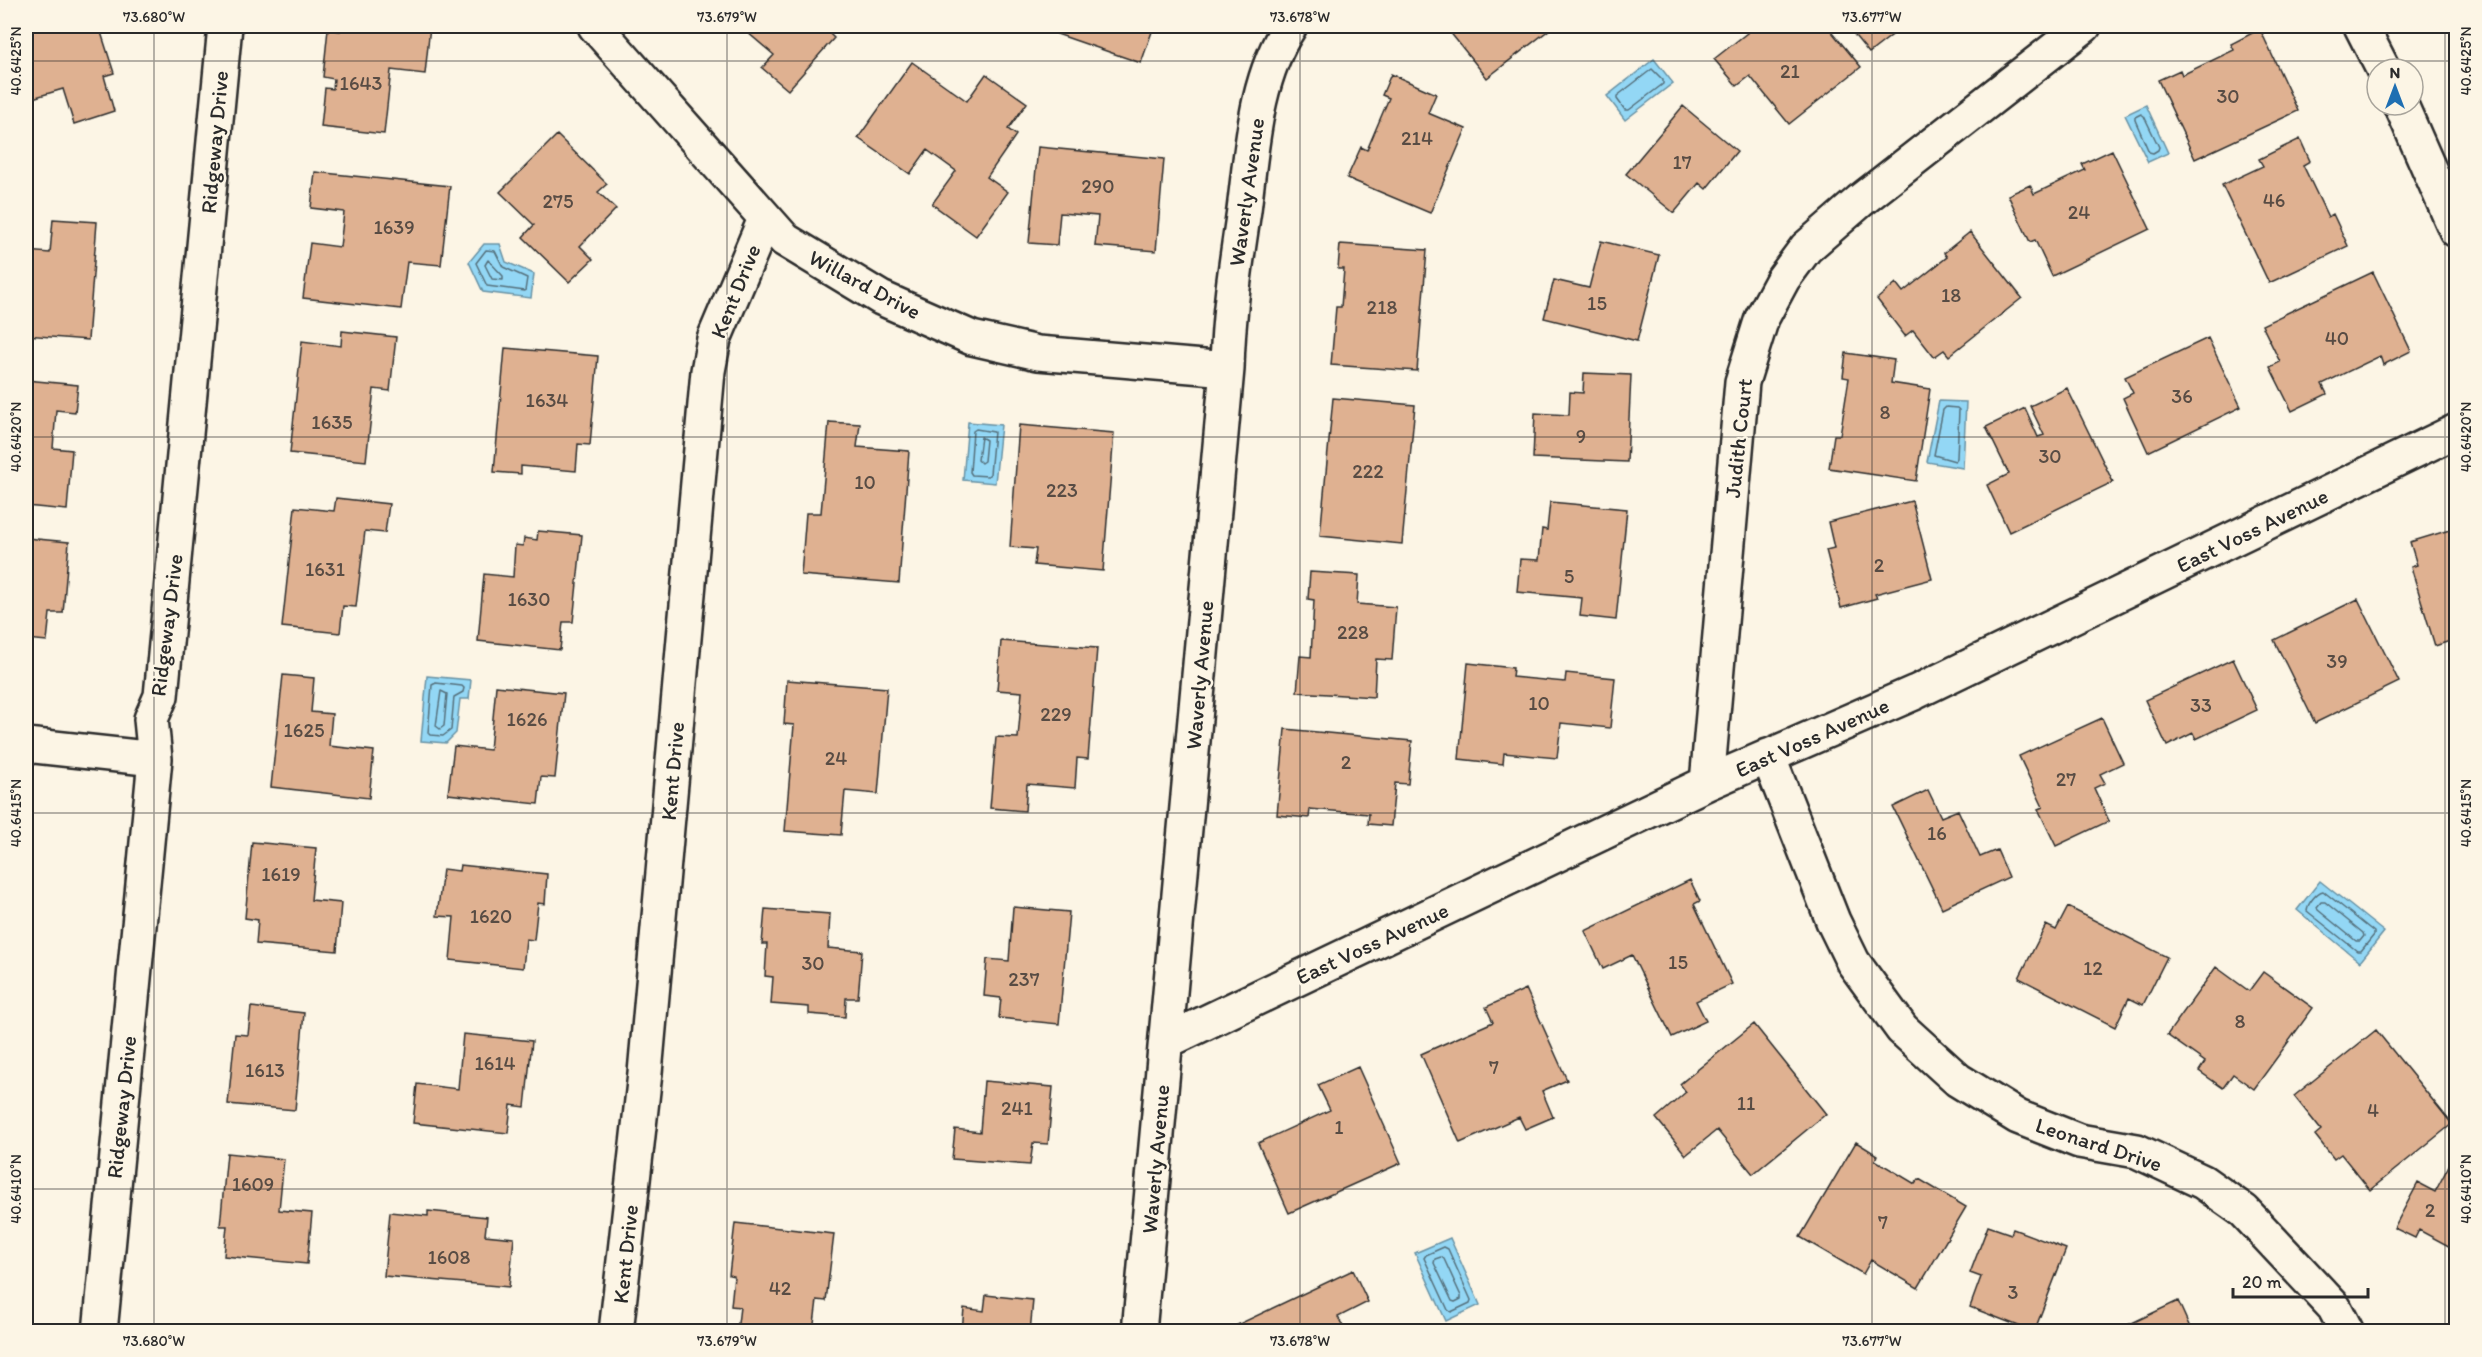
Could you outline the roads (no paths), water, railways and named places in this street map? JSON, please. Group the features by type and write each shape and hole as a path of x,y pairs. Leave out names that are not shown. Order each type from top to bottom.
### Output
{"street":[{"name":"Ridgeway Drive","path":"100,1332 155,759 151,719 161,696 225,26"},
{"name":"Willard Drive","path":"596,26 785,240 881,298 972,338 1038,352 1227,369"},
{"name":"Waverly Avenue","path":"1139,1332 1227,369 1228,324 1258,107 1281,40 1290,26"},
{"name":"Judith Court","path":"1707,783 1742,382 1762,318 1784,279 1806,248 1860,201 2084,26"},
{"path":"2361,26 2377,57"},
{"path":"2406,117 2457,230"},
{"name":"Kent Drive","path":"616,1332 645,1073 708,371 714,339 765,219"},
{"name":"East Voss Avenue","path":"1167,1041 1707,783 1916,692 2457,431"},
{"path":"26,745 155,759"},
{"name":"Leonard Drive","path":"1768,756 1833,921 1853,962 1902,1029 1958,1080 2018,1117 2079,1141 2137,1151 2203,1182 2244,1211 2334,1307 2347,1332"}],"water":[{"path":"1654,59 1673,83 1625,120 1607,96"},
{"path":"2146,105 2168,153 2148,162 2125,115"},
{"path":"484,244 500,244 506,262 534,274 531,298 483,292 469,262"},
{"path":"1939,401 1966,402 1963,468 1927,462"},
{"path":"968,422 1001,425 995,483 963,480"},
{"path":"427,676 471,680 469,699 460,699 456,733 446,743 421,741"},
{"path":"2320,881 2384,932 2360,962 2297,910"},
{"path":"1450,1238 1480,1305 1446,1321 1415,1253"}]}
